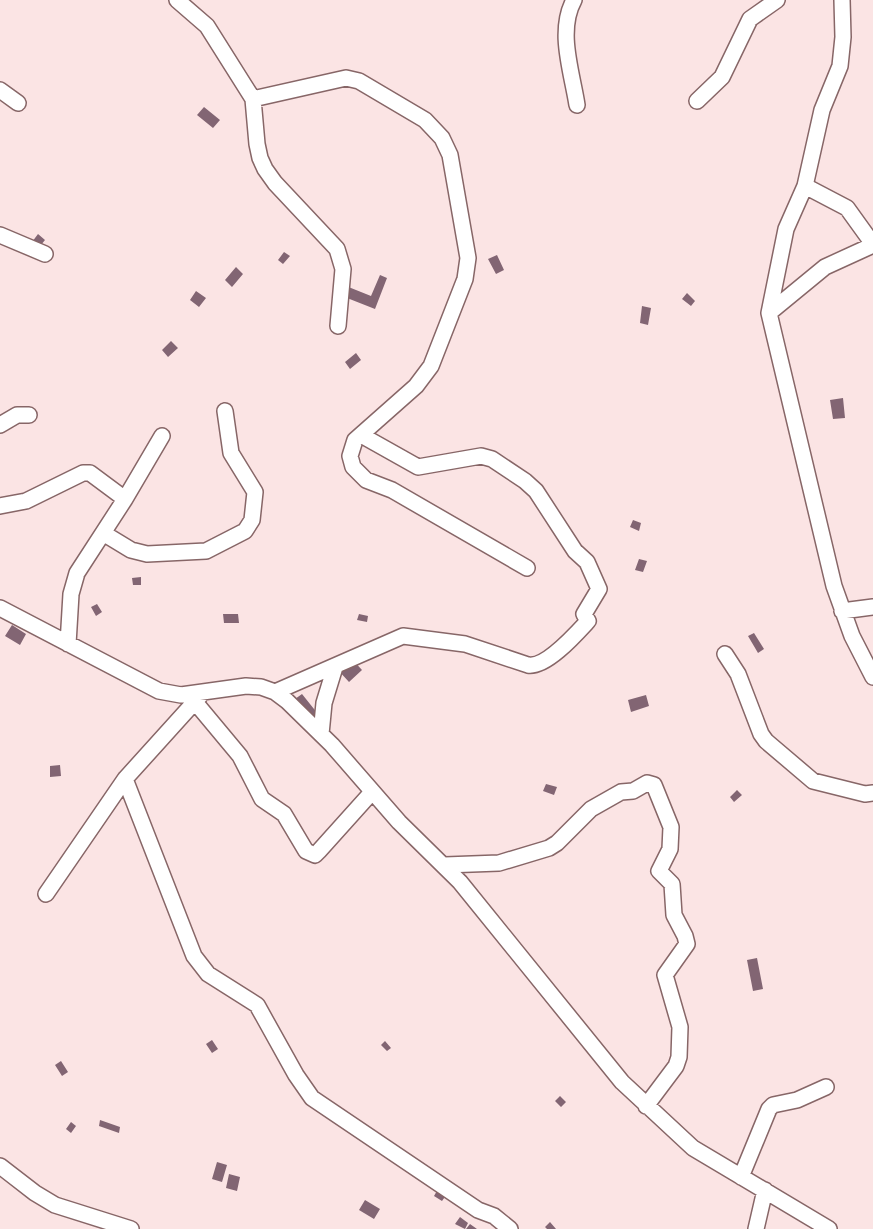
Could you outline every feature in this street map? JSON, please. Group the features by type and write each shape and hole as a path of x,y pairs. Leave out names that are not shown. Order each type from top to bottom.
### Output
{"street":[{"path":"177,0 207,26 253,99 258,151 265,169 275,183 337,249 343,268 338,326"},
{"path":"574,0 568,15 566,37 577,105"},
{"path":"696,101 722,77 750,19 777,0"},
{"path":"842,0 842,54 822,110 805,186 784,236 768,313 831,576 842,611 873,677"},
{"path":"253,99 278,95 340,78 353,79 425,120 437,132 450,155 468,258 465,279 436,354 425,375 416,386 361,435 351,447 350,456 353,467 366,480 392,490 527,568"},
{"path":"0,90 18,103"},
{"path":"768,313 825,267 873,244 847,208 805,186"},
{"path":"0,235 45,254"},
{"path":"102,533 130,550 147,554 206,551 245,531 252,520 255,492 232,453 225,411"},
{"path":"0,425 16,415 29,415"},
{"path":"275,692 335,667 393,639 408,636 465,644 528,664 537,664 568,643 588,621 584,614 599,589 587,562 575,551 536,491 525,481 492,459 480,456 418,467 361,435"},
{"path":"68,644 73,583 162,436"},
{"path":"0,506 26,501 83,473 90,473 125,499"},
{"path":"842,611 873,607"},
{"path":"0,608 159,691 200,697 246,686 261,687 275,692 321,734 416,839 445,865 622,1082 646,1106 693,1148 829,1229"},
{"path":"725,654 738,674 761,734 766,741 813,782 865,794 873,793"},
{"path":"321,734 324,703 335,667"},
{"path":"46,894 125,779 200,697"},
{"path":"200,697 240,756 262,799 284,814 306,851 310,854 316,855 372,792"},
{"path":"125,779 183,933 194,956 208,974 257,1005 296,1075 312,1098 478,1210 494,1216 510,1229"},
{"path":"445,865 499,863 549,848 557,843 591,809 621,792 633,791 647,783 654,784 671,828 670,849 659,871 672,884 674,915 687,944 665,975 680,1027 678,1062 646,1106"},
{"path":"741,1177 769,1109 774,1105 796,1100 826,1087"},
{"path":"0,1166 35,1193 54,1204 131,1229"},
{"path":"756,1229 765,1190"}],"building":[{"path":"204,107 220,120 213,128 197,115"},
{"path":"38,234 45,240 36,251 29,246"},
{"path":"284,252 290,256 283,264 278,260"},
{"path":"497,255 504,270 496,274 488,259"},
{"path":"236,267 243,274 232,287 225,280"},
{"path":"380,275 387,278 375,309 342,296 346,286 371,296"},
{"path":"196,291 206,298 199,307 190,300"},
{"path":"687,293 695,301 691,306 682,299"},
{"path":"642,306 651,308 648,325 640,323"},
{"path":"171,341 178,348 168,357 162,350"},
{"path":"356,353 361,360 350,369 345,362"},
{"path":"843,398 845,418 833,419 830,400"},
{"path":"633,520 641,523 639,531 630,527"},
{"path":"639,559 647,561 643,572 635,570"},
{"path":"141,577 141,585 133,585 132,578"},
{"path":"97,604 102,612 96,616 91,607"},
{"path":"223,614 238,614 239,623 224,623"},
{"path":"359,614 368,616 367,622 357,620"},
{"path":"12,625 26,634 20,645 5,636"},
{"path":"754,633 764,649 758,653 748,636"},
{"path":"351,658 362,670 349,682 338,670"},
{"path":"302,694 318,714 310,720 295,699"},
{"path":"646,695 649,706 631,712 628,700"},
{"path":"60,765 61,776 50,777 50,766"},
{"path":"546,784 557,787 554,795 543,791"},
{"path":"737,790 742,795 734,802 730,797"},
{"path":"757,958 763,989 753,991 747,960"},
{"path":"212,1040 218,1049 212,1053 206,1044"},
{"path":"385,1041 391,1048 387,1051 381,1045"},
{"path":"61,1061 68,1072 62,1076 55,1065"},
{"path":"560,1096 566,1102 561,1107 555,1101"},
{"path":"100,1120 120,1127 119,1133 99,1126"},
{"path":"71,1122 76,1126 71,1133 66,1129"},
{"path":"217,1162 227,1165 222,1182 212,1179"},
{"path":"229,1174 240,1177 237,1191 226,1188"},
{"path":"438,1189 447,1194 442,1201 434,1196"},
{"path":"365,1200 380,1209 374,1219 359,1210"},
{"path":"460,1217 468,1223 465,1229 455,1224"},
{"path":"550,1222 556,1229 547,1229 545,1227"},
{"path":"470,1224 477,1229 466,1229"}]}
